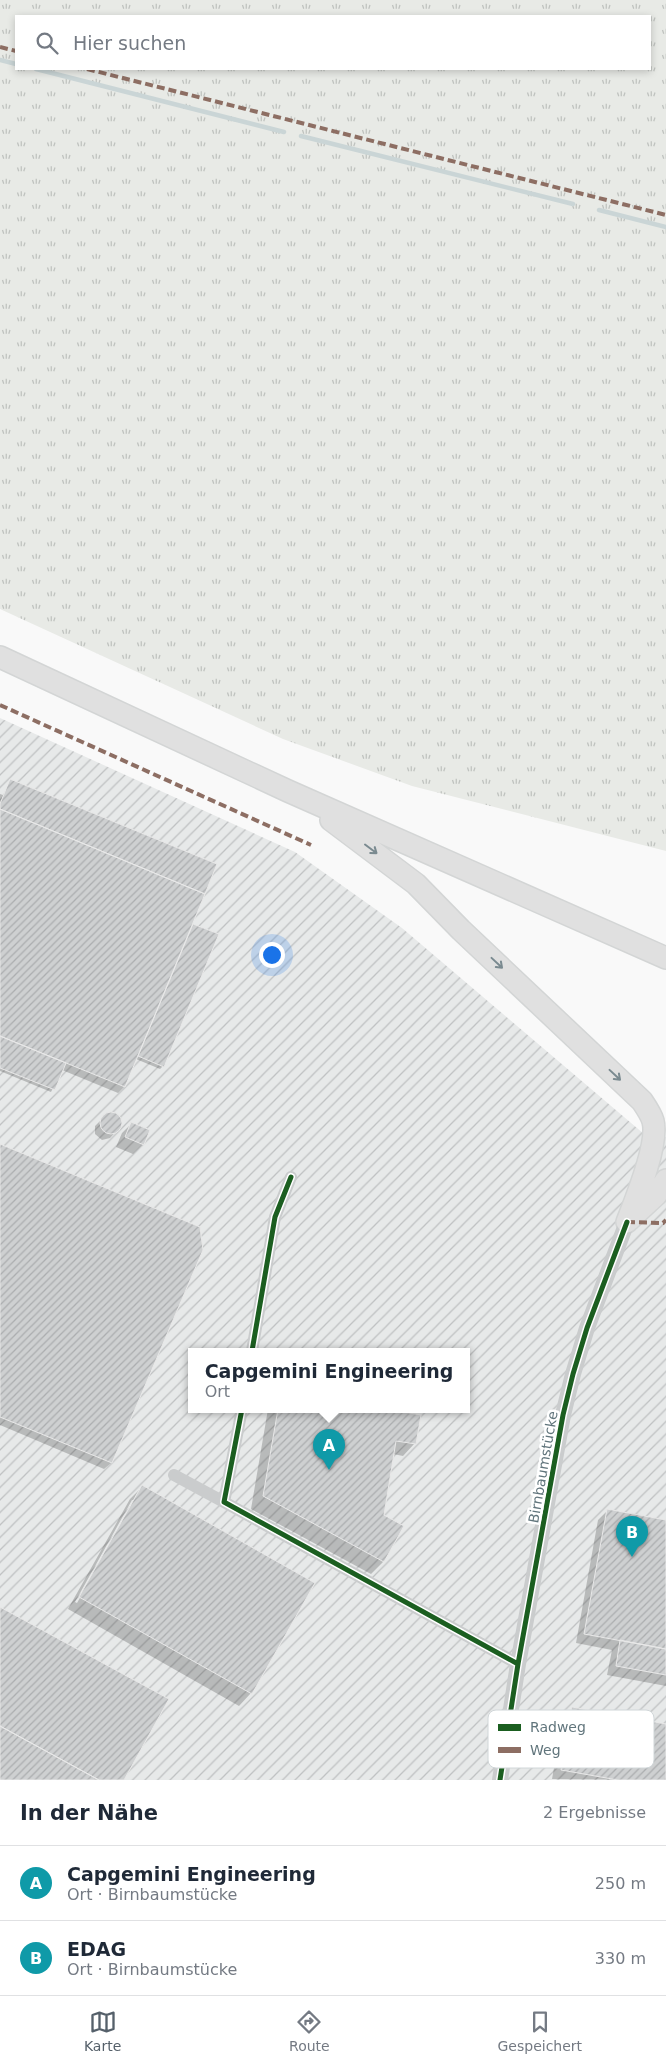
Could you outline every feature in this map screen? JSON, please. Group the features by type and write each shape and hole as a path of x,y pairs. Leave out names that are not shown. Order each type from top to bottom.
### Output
{"main road":[{"path":"0,657 288,791 666,958"},
{"path":"288,791 343,828 416,884 642,1101 653,1121 652,1143 645,1172 627,1222"},
{"path":"627,1222 656,1195 666,1180"}],"street":[{"path":"253,1348 275,1217 291,1177"},
{"name":"Birnbaumstücke","path":"511,1710 573,1374 587,1328 627,1222"},
{"path":"224,1502 241,1413"},
{"path":"174,1475 518,1664"}],"shaded area":[{"path":"0,718 295,852 402,928 644,1134 666,1137 666,1780 0,1780"}],"green space":[{"path":"0,0 666,0 666,851 412,786 283,739 0,609"}],"building":[{"path":"10,779 217,864 205,894 0,809 0,804"},
{"path":"0,809 205,894 125,1087 0,1036"},
{"path":"193,924 219,934 164,1067 138,1056"},
{"path":"0,1036 66,1063 55,1090 0,1068"},
{"path":"107,1112 115,1112 122,1119 122,1127 115,1134 107,1134 100,1127 100,1119"},
{"path":"131,1122 150,1130 144,1145 125,1137"},
{"path":"0,1144 200,1227 203,1250 112,1463 0,1417"},
{"path":"277,1413 409,1413 421,1415 416,1444 396,1441 384,1515 404,1526 384,1562 263,1496"},
{"path":"142,1485 315,1583 252,1694 79,1597"},
{"path":"607,1509 666,1520 666,1649 584,1634"},
{"path":"0,1607 169,1699 124,1780 99,1780 0,1726"},
{"path":"620,1640 666,1649 666,1675 616,1666"},
{"path":"572,1707 589,1710 571,1710"},
{"path":"654,1722 666,1724 666,1780 618,1780 561,1770 561,1768 654,1768"},
{"path":"0,1726 99,1780 0,1780"}],"waterway":[{"path":"0,60 15,64"},
{"path":"40,70 284,132"},
{"path":"301,136 573,204"},
{"path":"599,210 666,227"}],"marked path":[{"path":"0,47 15,51"},
{"path":"91,70 666,215"},
{"path":"0,705 311,845"},
{"path":"627,1222 663,1223 666,1220"}],"cycle path":[{"path":"253,1348 275,1217 291,1177"},
{"path":"511,1710 563,1415 587,1328 627,1222"},
{"path":"241,1413 224,1502 518,1664"},
{"path":"500,1780 502,1768"}],"place":[{"name":"Capgemini Engineering","path":"329,1470"},
{"name":"EDAG","path":"632,1557"}]}
